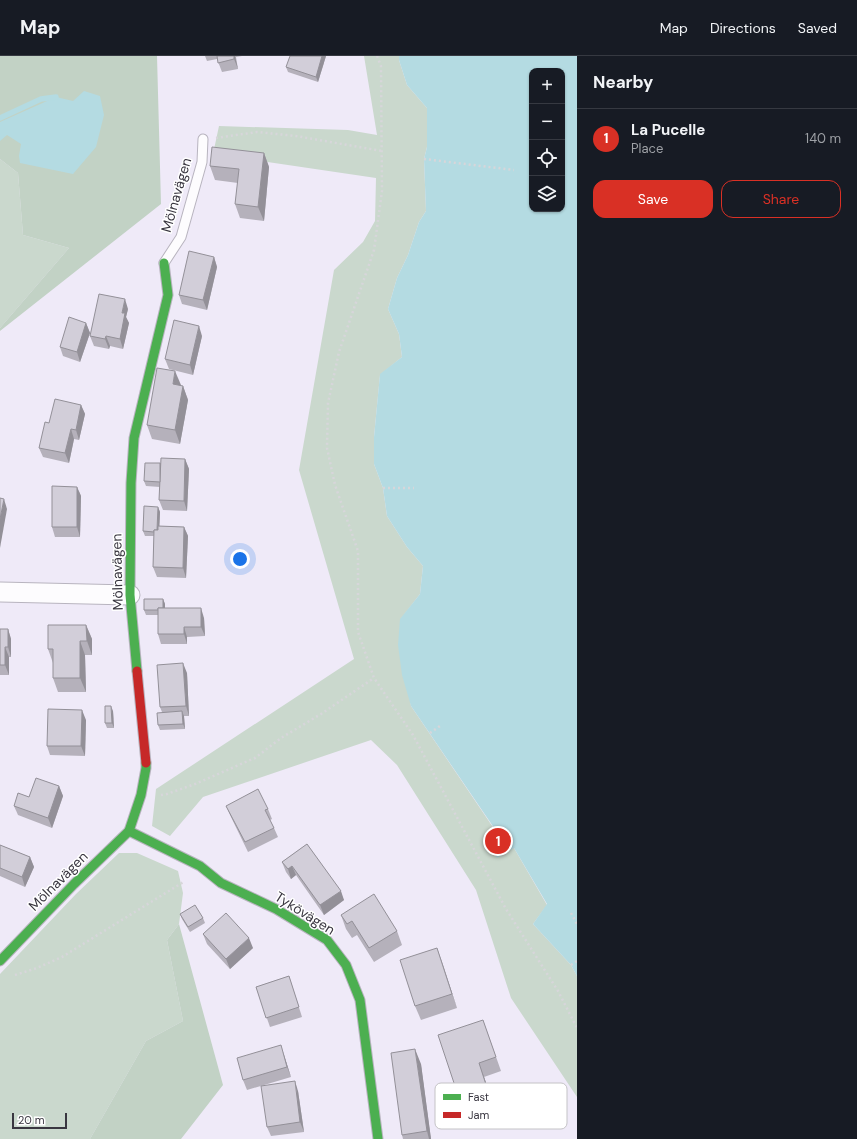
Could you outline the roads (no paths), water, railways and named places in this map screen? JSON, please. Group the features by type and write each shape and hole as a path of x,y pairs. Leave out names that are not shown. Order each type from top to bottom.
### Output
{"street":[{"name":"Mölnavägen","path":"0,961 74,884 129,831 140,795 146,768 130,595 131,483 134,438 168,295 164,263"},
{"path":"0,592 130,595"},
{"name":"Tykövägen","path":"129,831 200,866 221,883 276,909 327,940 346,965 360,1000 378,1139"}],"lane":[{"name":"Mölnavägen","path":"164,263 181,237 202,162 203,139"}],"water":[{"path":"399,56 577,56 577,976 571,965 533,924 547,904 514,848 497,858 492,849 503,841 411,706 402,675 398,645 400,619 420,594 423,566 407,547 387,516 383,488 374,464 374,437 380,374 402,357 399,334 388,309 397,278 408,255 419,222 426,211 424,159 427,147 427,108 407,85"},
{"path":"84,91 100,96 104,115 96,147 73,174 20,163 19,156 21,144 7,135 0,141 0,122 56,97 73,101"}],"waterway":[{"path":"0,118 41,99 56,97"}],"place":[{"name":"La Pucelle","path":"498,841"}]}
